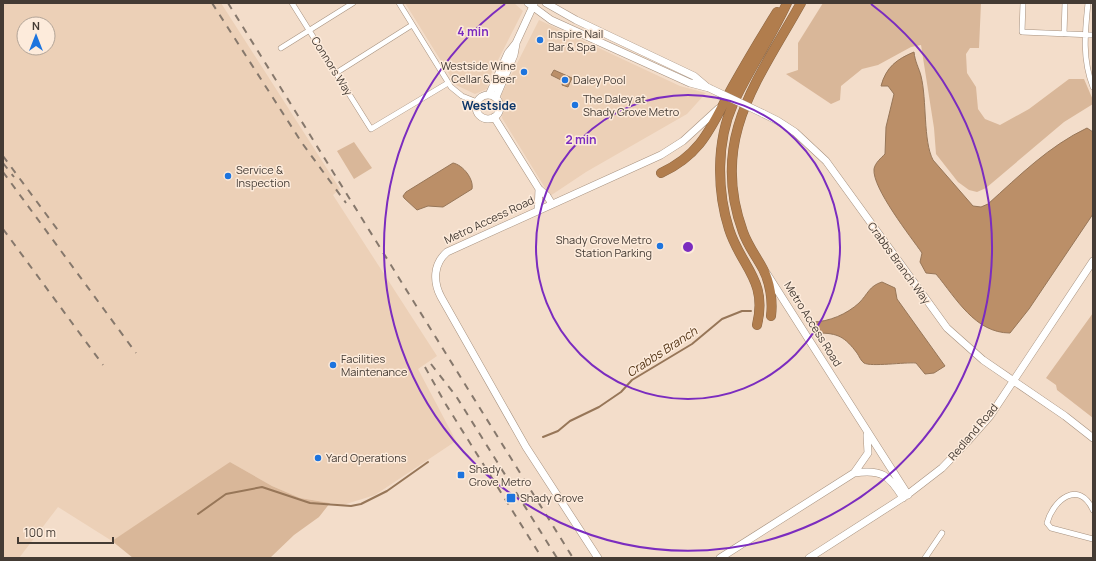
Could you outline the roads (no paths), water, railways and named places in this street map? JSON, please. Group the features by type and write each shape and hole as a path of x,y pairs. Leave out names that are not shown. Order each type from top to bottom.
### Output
{"highway":[{"name":"Metro Access Road","path":"724,102 783,3"},
{"path":"757,325 760,304 758,287 730,230 722,198 720,177 724,139 732,106 751,69 773,33 787,3"},
{"name":"Metro Access Road","path":"764,269 748,245 737,215 732,189 732,160 740,117 761,74 801,3"},
{"path":"661,173 675,166 693,152 710,131 724,102"},
{"path":"764,269 770,295 771,316"}],"main road":[{"name":"Crabbs Branch Way","path":"546,3 576,20 694,76 709,88"},
{"name":"Crabbs Branch Way","path":"531,4 558,23 690,83 709,88 778,121 814,148 826,161 946,328 978,356 1065,416 1093,438"},
{"path":"492,96 508,53 516,43 531,4"},
{"path":"482,96 492,96 500,103 500,110 494,117 488,119 482,117 476,109 477,102 482,96"},
{"name":"Metro Access Road","path":"598,558 526,447 441,297 435,283 435,272 439,263 447,252 673,148 704,124 724,102"},
{"path":"494,117 539,189 552,204"},
{"path":"538,211 539,189"},
{"name":"Redland Road","path":"809,558 905,496 942,468 968,441 990,416 1093,261"},
{"name":"Metro Access Road","path":"764,269 905,496"},
{"path":"720,558 854,473 868,453 869,441 866,431"},
{"path":"854,473 867,471 885,475 905,496"}],"street":[{"name":"Connors Way","path":"292,3 371,129 448,83"},
{"path":"281,48 353,3"},
{"path":"399,3 448,83 459,94 477,102"},
{"path":"1023,3 1022,32 1093,35"},
{"path":"1064,34 1065,3"},
{"path":"1088,3 1084,35 1087,71 1093,87"},
{"path":"336,73 412,25"},
{"path":"1093,510 1086,498 1079,494 1072,494 1064,497 1056,504 1049,515 1047,524 1051,528 1093,539"},
{"path":"925,558 942,533"}],"waterway":[{"name":"Crabbs Branch","path":"543,437 558,431 570,421 599,407 621,392 632,380 692,344 722,319 742,311 751,311"},
{"name":"Crabbs Branch","path":"198,514 226,494 262,487 310,503 351,506 361,504 387,491 428,462"}],"railway":[{"path":"212,3 302,143 346,203"},
{"path":"228,3 573,558"},
{"path":"3,156 60,233"},
{"path":"3,163 14,177"},
{"path":"3,172 136,353"},
{"path":"3,229 103,365"},
{"path":"431,364 456,396 557,558"},
{"path":"425,367 445,403 542,558"}],"place":[{"name":"Inspire Nail Bar & Spa","path":"540,40"},
{"name":"Westside Wine Cellar & Beer","path":"524,72"},
{"name":"Daley Pool","path":"565,80"},
{"name":"The Daley at Shady Grove Metro","path":"575,105"},
{"name":"Service & Inspection","path":"228,176"},
{"name":"Shady Grove Metro Station Parking","path":"660,246"},
{"name":"Facilities Maintenance","path":"333,365"},
{"name":"Yard Operations","path":"318,458"},
{"name":"Shady Grove Metro","path":"461,475"},
{"name":"Shady Grove","path":"511,498"}],"district":[{"name":"Westside","path":"489,106"}]}
